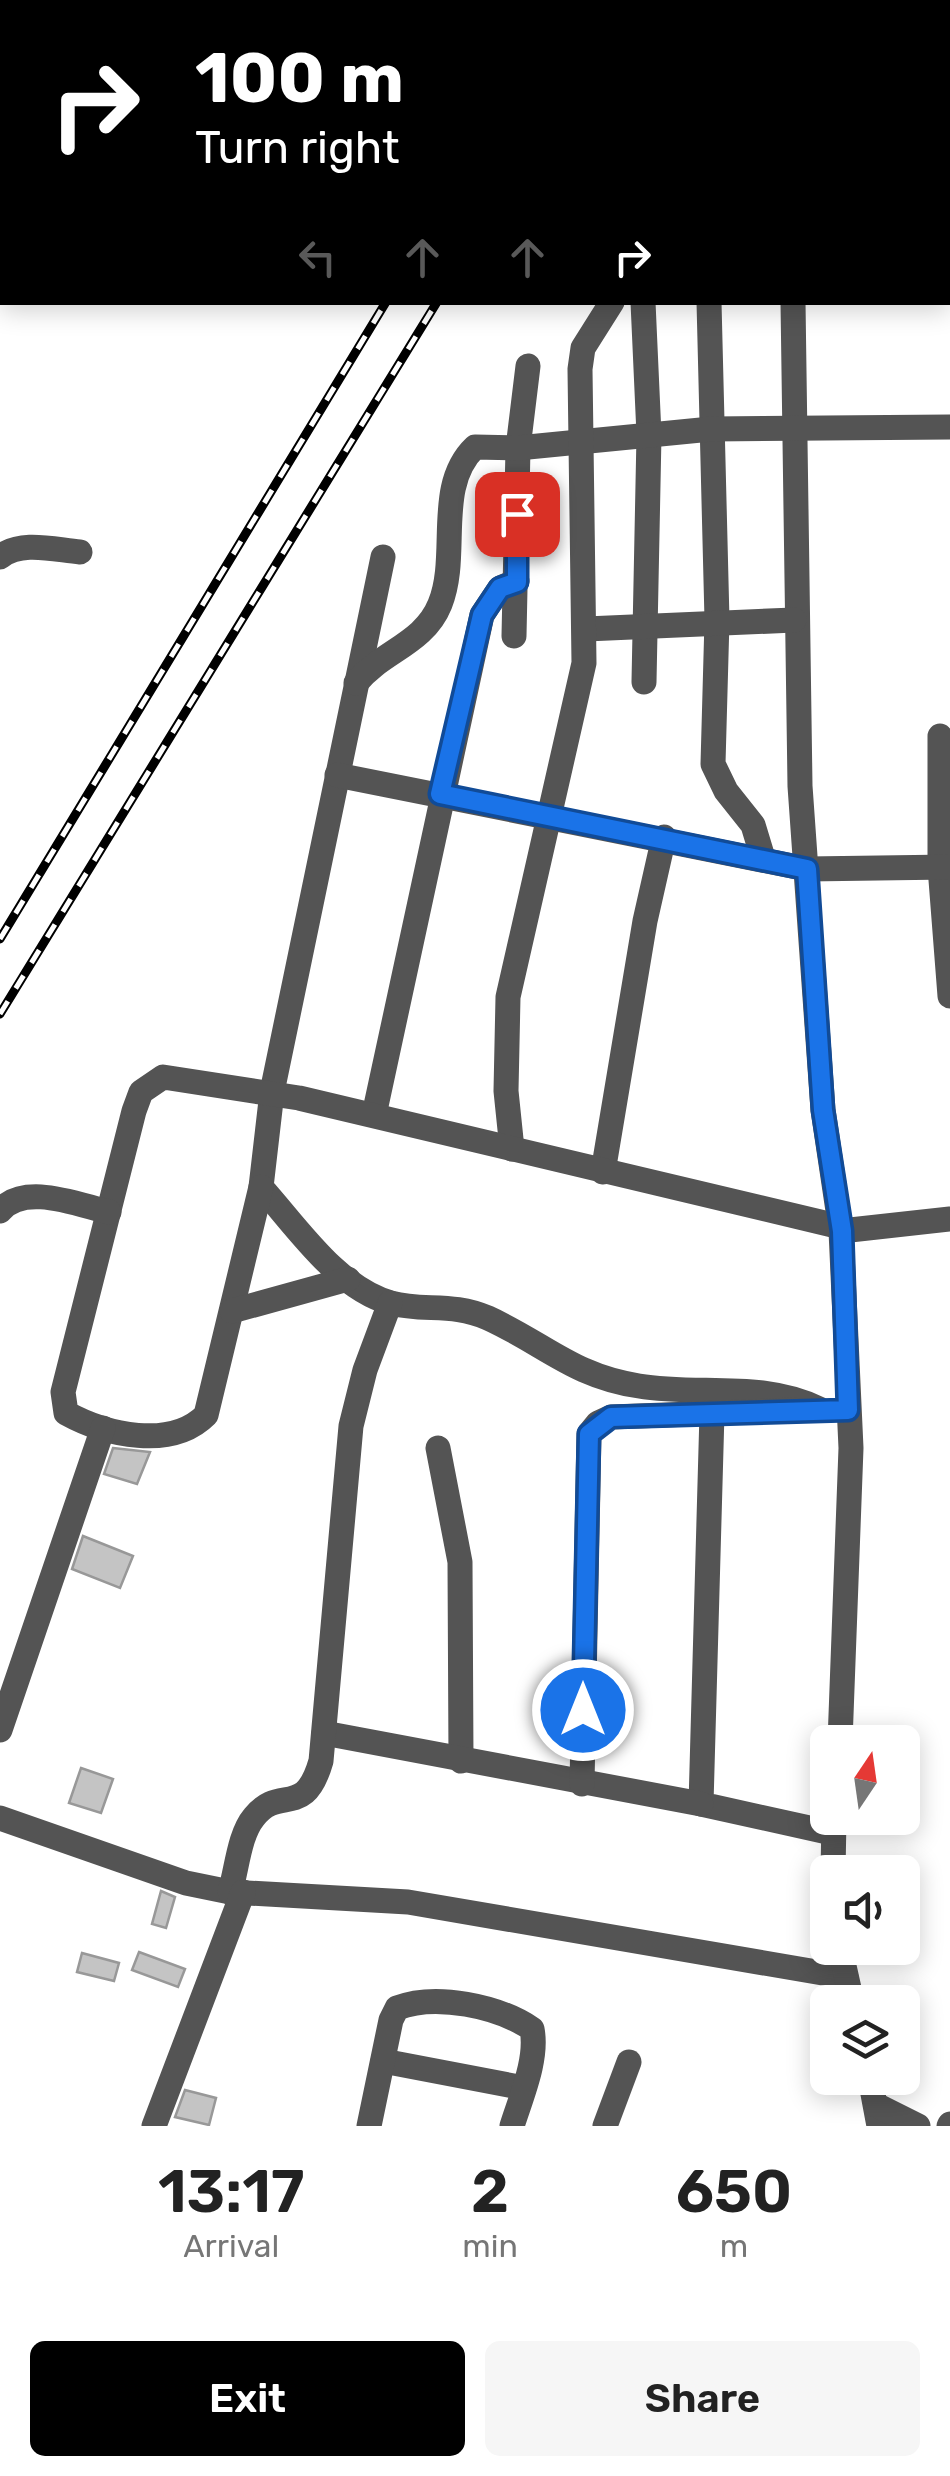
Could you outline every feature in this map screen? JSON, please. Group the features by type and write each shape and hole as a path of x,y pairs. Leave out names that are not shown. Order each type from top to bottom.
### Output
{"street":[{"path":"512,1149 506,1092 508,997 578,702 586,629 583,348 610,305"},
{"path":"643,305 649,435 644,682"},
{"path":"709,305 717,620 716,775 753,826 763,858"},
{"path":"793,305 794,620 823,1110 841,1229 848,1410 840,1725"},
{"path":"514,636 518,448 528,366"},
{"path":"356,683 372,664 417,638 442,601 457,470 475,446 518,448 711,430 950,427"},
{"path":"0,557 10,549 80,552"},
{"path":"384,557 272,1092 261,1187 206,1415 194,1427 162,1436 102,1428 66,1414 64,1392 134,1111 140,1092 151,1082 164,1078 272,1092 841,1229 950,1219"},
{"path":"374,1115 440,794 482,615 500,588 517,582"},
{"path":"586,629 717,620 794,620"},
{"path":"940,736 950,996"},
{"path":"336,775 807,869 945,867"},
{"path":"603,1172 645,920 664,838"},
{"path":"261,1187 348,1278 390,1302 452,1305 488,1318 585,1374 612,1382 783,1395 819,1409"},
{"path":"0,1211 7,1203 39,1197 109,1212"},
{"path":"232,1310 348,1278"},
{"path":"154,2126 236,1892 252,1819 261,1810 311,1790 324,1734 351,1426 365,1370 390,1302"},
{"path":"582,1784 589,1434 611,1417 848,1410"},
{"path":"701,1804 712,1413"},
{"path":"0,1730 102,1428"},
{"path":"438,1448 460,1562 460,1761"},
{"path":"324,1734 582,1784 810,1821"},
{"path":"0,1818 186,1883 236,1892 408,1902 846,1977"},
{"path":"844,1965 848,1985"},
{"path":"369,2126 397,2008 412,2002 457,2004 516,2019 532,2030 534,2040 524,2088 512,2126"},
{"path":"382,2061 524,2088"},
{"path":"605,2126 630,2062"},
{"path":"878,2115 918,2126"}],"building":[{"path":"113,1448 150,1452 137,1484 104,1474"},
{"path":"83,1536 133,1556 120,1588 72,1569"},
{"path":"81,1768 113,1779 101,1813 69,1803"},
{"path":"161,1891 175,1897 166,1928 152,1924"},
{"path":"139,1952 185,1969 178,1987 132,1970"},
{"path":"82,1953 119,1963 114,1981 77,1972"},
{"path":"185,2090 216,2098 209,2125 175,2117"}],"railway":[{"path":"0,939 384,305"},
{"path":"0,1014 435,305"}],"route":[{"path":"517,514 517,582 500,588 482,615 440,794 807,869 812,992 823,1110 842,1231 848,1410 611,1417 598,1423 589,1434 583,1710"}]}
